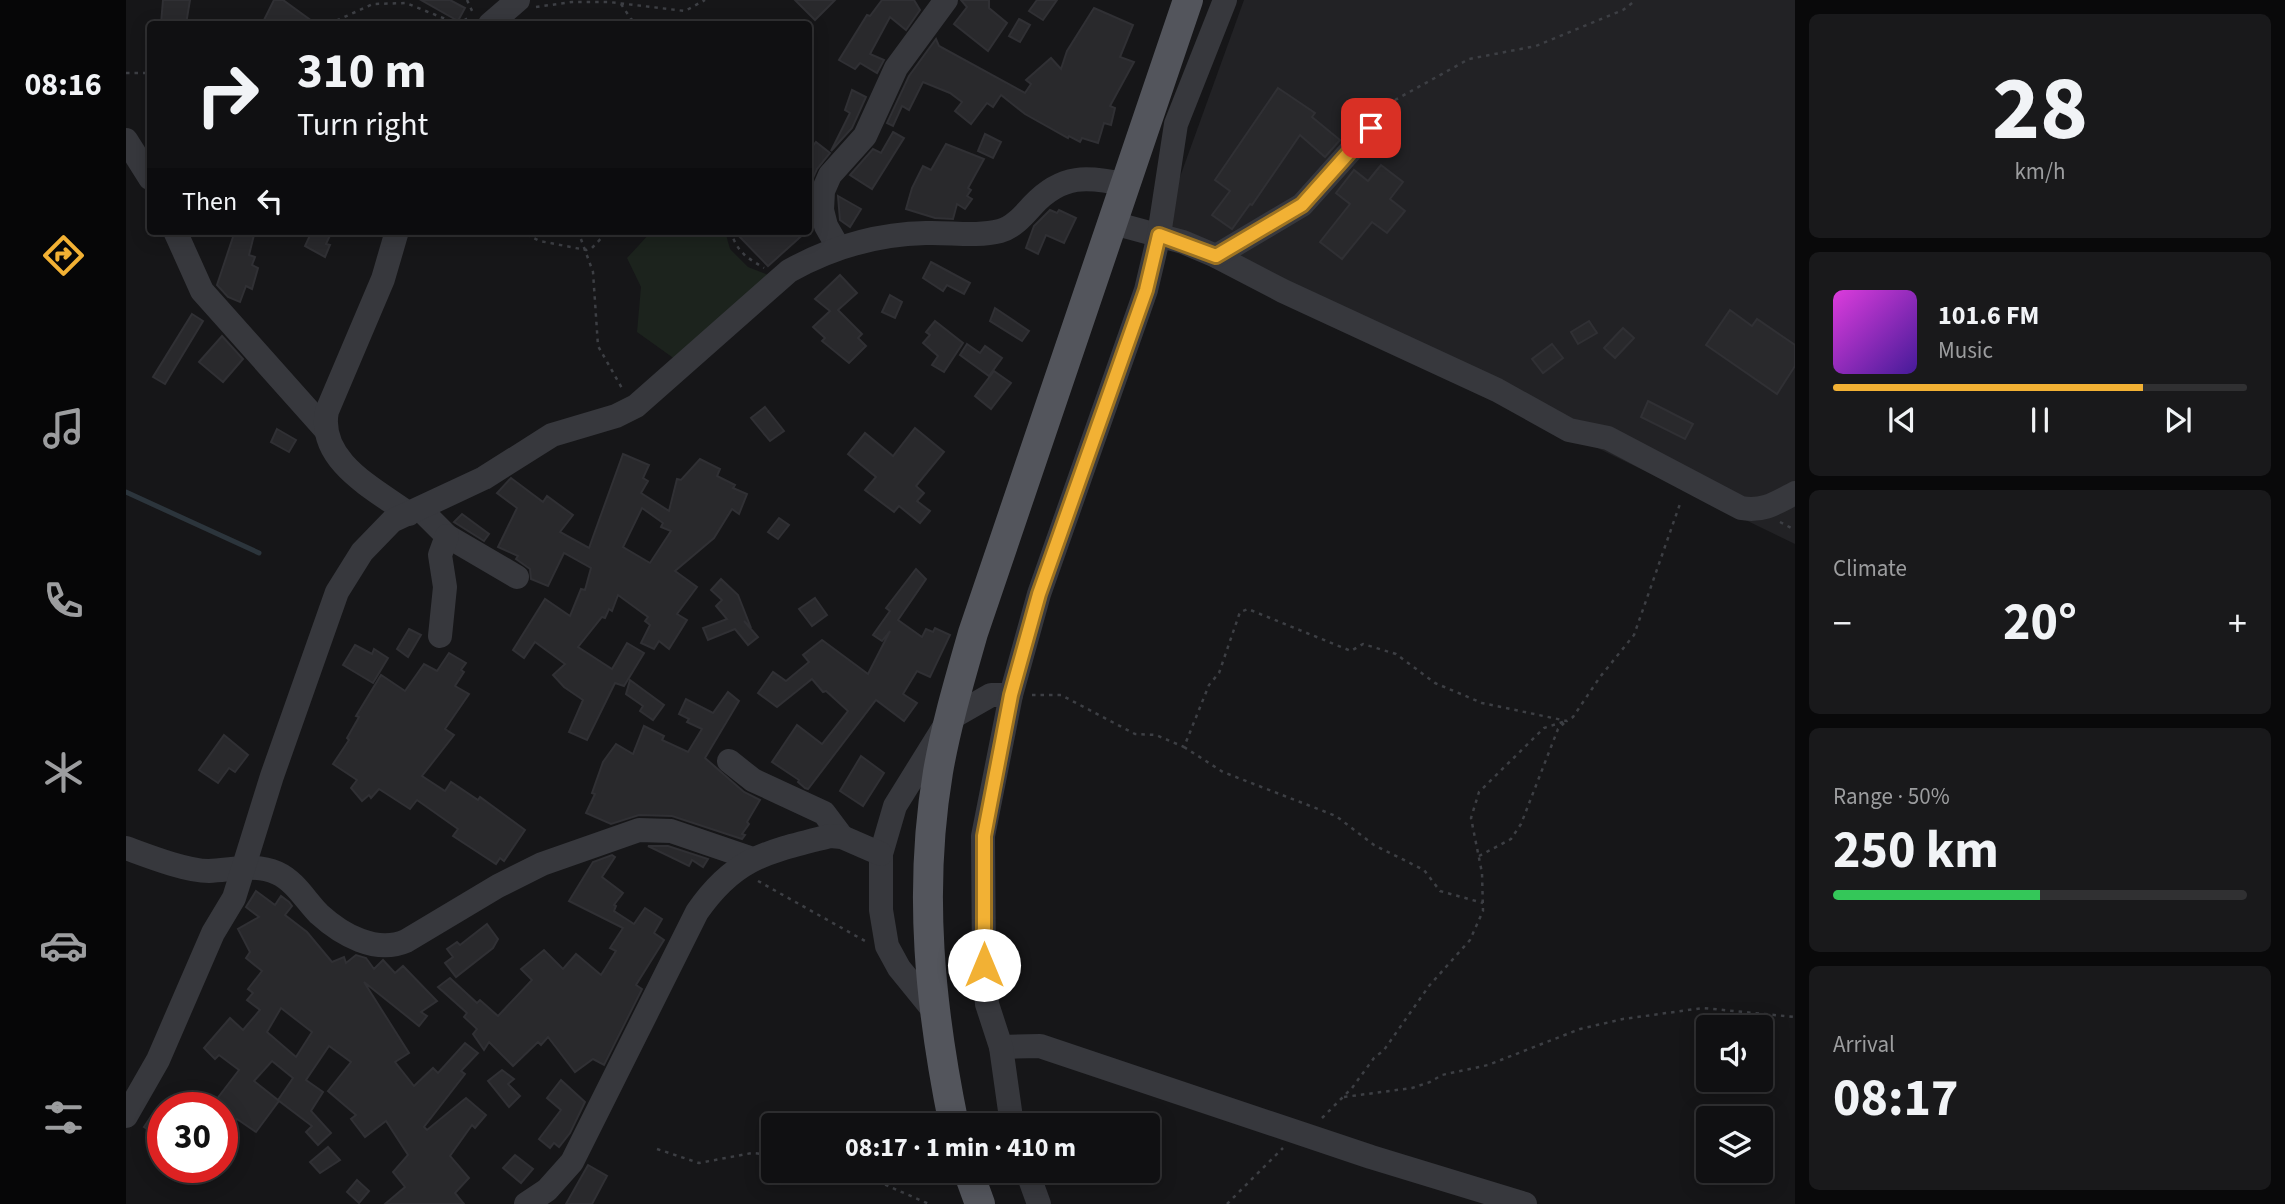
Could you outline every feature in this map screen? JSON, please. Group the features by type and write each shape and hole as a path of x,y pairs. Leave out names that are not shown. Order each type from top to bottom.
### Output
{"main road":[{"path":"952,1113 934,1011 927,934 931,819 949,719 973,633 1188,0"},
{"path":"972,1183 980,1204"}],"street":[{"path":"838,247 826,226 822,210 823,191 830,174 865,136 896,68 946,0"},
{"path":"1010,1113 1001,1047 988,1004 985,978 984,836 1011,695 1039,594 1146,290 1159,235 1177,124 1225,0"},
{"path":"481,20 515,3"},
{"path":"1216,256 1302,205 1371,128"},
{"path":"126,140 147,173"},
{"path":"126,1116 158,1060 213,933 234,898 272,776 337,592 362,552 382,529 484,478 552,435 626,412 636,406 789,271 838,247 924,233 985,234 1003,230 1016,222 1041,197 1078,179 1092,177 1126,185"},
{"path":"1113,223 1159,235 1216,256 1283,291 1497,390 1569,430 1608,438 1741,508 1755,510 1769,507 1795,493"},
{"path":"177,235 202,291 325,429 334,453 348,469 414,511 447,536 517,577"},
{"path":"325,429 327,411 383,279 396,235"},
{"path":"440,636 445,587 440,555 447,536"},
{"path":"934,1011 899,968 887,946 881,910 881,854 895,806 949,719 992,695 1011,695"},
{"path":"729,761 753,780 824,813 842,837"},
{"path":"126,848 207,871 246,866 276,872 287,879 328,921 358,939 381,947 406,941 498,886 542,864 639,830 671,831 744,864"},
{"path":"532,1203 572,1162 697,912 718,883 744,864 830,836 842,837 881,854"},
{"path":"1001,1047 1040,1046 1371,1157 1525,1204"},
{"path":"1031,1183 1039,1204"}],"path":[{"path":"467,0 481,20"},
{"path":"515,3 544,8 572,2 621,4 685,11 705,0"},
{"path":"1371,128 1395,100 1469,59 1536,46 1623,10 1636,0"},
{"path":"336,21 373,4 406,3 451,21"},
{"path":"621,4 634,21"},
{"path":"126,73 147,73"},
{"path":"527,235 540,241 586,250 592,248 604,235"},
{"path":"580,235 593,272 598,346 615,379 636,406"},
{"path":"731,235 733,244 742,255 766,269 789,271"},
{"path":"1479,856 1510,839 1521,824 1558,729 1573,717 1600,677 1634,635 1689,479"},
{"path":"1184,747 1209,685 1219,673 1240,612 1248,609 1350,651 1363,644 1396,654 1435,683 1482,703 1567,721"},
{"path":"1011,695 1061,695 1135,734 1156,735 1184,747 1223,772 1336,817 1374,845 1424,870 1440,891 1483,903"},
{"path":"1384,1050 1429,986 1470,940 1483,911 1479,856 1471,818 1479,792 1544,728 1567,721"},
{"path":"744,864 893,956"},
{"path":"1344,1097 1412,1088 1442,1075 1488,1065 1580,1029 1623,1019 1703,1008 1795,1017"},
{"path":"657,1149 699,1163 751,1153 761,1154"},
{"path":"881,1183 929,1204"}],"shaded area":[{"path":"1244,0 1795,0 1795,544 1159,235"},
{"path":"648,235 726,235 730,249 748,267 776,278 679,362 637,332 641,287 627,258"}],"building":[{"path":"163,0 190,0 186,21 161,21"},
{"path":"274,0 283,0 312,21 264,21"},
{"path":"421,0 450,0 465,8 458,21"},
{"path":"795,0 835,0 815,20"},
{"path":"882,0 914,0 920,10 906,30 890,17 870,54 884,60 877,73 860,63 855,69 839,60 867,15 870,16"},
{"path":"961,0 989,0 989,8 1007,23 988,51 954,24 967,7"},
{"path":"1037,0 1057,0 1043,20 1029,11"},
{"path":"1094,8 1133,25 1120,57 1134,62 1110,106 1115,108 1111,125 1104,123 1098,143 1082,138 1080,142 1069,136 1068,138 1025,114 1001,95 993,107 987,103 971,124 955,111 962,102 950,93 923,82 909,110 902,106 893,126 887,123 909,76 936,39 939,46 1025,93 1031,84 1026,80 1051,58 1061,69 1067,51"},
{"path":"1019,19 1030,25 1020,42 1009,36"},
{"path":"1278,88 1315,113 1312,117 1340,140 1325,157 1300,135 1252,205 1250,204 1232,229 1212,215 1230,191 1215,180"},
{"path":"852,90 866,97 852,128 831,151 850,113 845,110"},
{"path":"893,132 904,138 872,189 850,175 873,149 881,153"},
{"path":"985,134 1001,142 993,158 978,151"},
{"path":"816,142 830,153 812,180 812,147"},
{"path":"946,144 984,159 968,188 971,190 967,196 972,199 965,209 957,204 953,219 935,218 906,209 912,188 923,166 931,170"},
{"path":"1381,165 1403,182 1390,199 1405,211 1387,233 1372,222 1342,259 1320,242 1350,204 1336,193 1354,170 1368,181"},
{"path":"838,196 861,209 850,227 840,220"},
{"path":"1050,210 1057,213 1059,210 1076,218 1064,243 1046,235 1038,254 1026,248 1034,226"},
{"path":"234,235 254,235 249,255 255,257 252,265 258,268 252,289 246,286 240,302 228,297 217,285"},
{"path":"310,235 330,235 326,244 330,245 325,257 305,246"},
{"path":"738,235 803,235 768,266"},
{"path":"931,262 970,283 964,294 947,285 943,291 923,278"},
{"path":"840,275 857,293 838,310 862,334 858,338 866,346 849,363 822,341 825,338 813,327 830,311 815,299"},
{"path":"890,295 902,302 895,318 882,312"},
{"path":"995,308 1029,331 1022,341 990,321"},
{"path":"1730,310 1752,326 1757,319 1795,345 1795,366 1777,394 1706,345"},
{"path":"192,314 203,321 165,384 153,377"},
{"path":"935,321 963,343 944,372 932,365 938,356 923,343 930,335 926,332"},
{"path":"1589,321 1597,333 1578,344 1571,332"},
{"path":"1623,328 1634,338 1615,358 1604,348"},
{"path":"222,336 243,359 223,382 199,362"},
{"path":"967,344 980,353 985,346 1002,358 989,376 960,355"},
{"path":"1552,344 1563,358 1543,373 1532,359"},
{"path":"994,371 1011,383 991,409 975,396"},
{"path":"1648,401 1693,424 1685,439 1641,417"},
{"path":"765,407 784,431 770,441 751,418"},
{"path":"915,428 944,452 916,486 924,493 917,501 930,511 920,523 899,506 894,512 865,490 876,477 848,454 865,433 893,456"},
{"path":"277,429 296,440 289,452 271,442"},
{"path":"623,454 649,465 643,478 648,481 641,493 669,511 677,479 681,480 700,459 720,469 717,476 747,494 739,514 732,509 714,538 675,571 697,587 677,614 687,620 669,649 659,641 654,649 641,643 650,625 645,621 648,617 618,595 612,611 609,609 605,618 602,617 578,647 612,669 627,643 644,653 624,686 615,683 587,740 569,732 583,700 564,687 553,675 565,664 535,642 524,658 513,650 545,599 570,616 581,589 585,590 591,568 564,553 548,586 531,579 530,569 516,559 518,556 498,547 517,508 497,493 511,478 543,502 547,496 573,515 560,532 589,548","holes":["642,508 663,523 661,527 671,531 650,563 623,547"]},
{"path":"462,514 489,534 484,541 454,522"},
{"path":"779,518 789,525 778,539 768,532"},
{"path":"916,569 926,579 898,620 922,637 926,629 933,632 935,628 950,635 930,677 917,671 903,694 917,703 904,721 876,700 808,789 805,788 799,780 772,762 797,725 822,744 848,711 826,691 823,692 812,679 777,707 758,693 773,672 786,681 809,662 803,655 822,640 868,674 890,631 882,641 873,635 890,611 886,608"},
{"path":"721,579 738,595 751,628 744,621 758,637 748,645 735,629 708,640 703,628 727,619 716,606 722,600 711,590"},
{"path":"815,598 827,615 812,626 799,609"},
{"path":"409,629 421,635 408,657 397,649"},
{"path":"355,645 372,654 374,649 388,658 373,683 343,665"},
{"path":"449,653 466,663 455,686 469,694 445,729 454,735 422,776 445,791 451,782 478,800 480,797 525,830 504,861 500,858 496,864 453,836 458,829 417,800 410,809 379,789 371,798 369,795 362,801 351,788 357,780 333,764 349,740 347,738 359,717 356,716 381,675 405,691 424,664 437,671"},
{"path":"630,680 664,705 653,720 640,711 643,706 626,694"},
{"path":"728,692 739,701 705,758 744,792 760,800 747,822 749,824 742,834 745,835 742,839 672,816 639,815 611,824 586,813 595,794 592,793 603,762 616,744 633,754 644,726 664,736 662,740 688,752 702,729 687,722 689,719 679,714 686,699 713,713"},
{"path":"224,735 248,755 235,772 229,768 218,783 199,770"},
{"path":"861,756 884,773 863,806 840,791"},
{"path":"648,846 668,846 708,859 703,867 692,860 689,866"},
{"path":"612,855 615,857 602,877 623,893 614,905 614,911 634,924 645,908 662,919 654,933 664,940 636,985 642,989 604,1065 593,1059 575,1072 548,1037 541,1045 538,1042 513,1066 489,1042 484,1050 473,1034 477,1029 464,1017 467,1013 438,987 450,978 477,1003 480,1000 498,1016 532,980 521,969 544,950 563,969 576,954 601,975 616,951 610,948 623,928 569,901 593,862"},
{"path":"256,891 275,905 281,896 292,906 285,915 307,932 332,962 344,957 346,963 356,955 366,958 374,969 383,960 395,973 403,966 437,1001 421,1012 427,1016 419,1026 364,982 409,1053 395,1062 414,1086 433,1068 438,1073 465,1043 478,1053 461,1071 465,1074 424,1127 427,1130 466,1098 486,1115 475,1128 472,1125 450,1156 469,1178 455,1193 464,1204 385,1204 405,1187 393,1172 408,1155 386,1121 365,1137 351,1119 356,1115 328,1091 351,1062 329,1046 306,1080 323,1092 311,1111 331,1133 318,1145 306,1132 312,1126 279,1101 256,1132 238,1120 238,1092 222,1092 239,1070 219,1055 215,1059 204,1048 230,1018 243,1030 260,1010 247,1000 253,993 248,989 262,971 246,958 250,952 238,929 259,917 246,907","holes":["281,1008 312,1032 296,1057 267,1032","272,1061 293,1078 278,1100 254,1081"]},
{"path":"487,924 498,939 493,948 456,977 445,963 453,957 447,949 457,942 460,945"},
{"path":"502,1070 514,1079 508,1084 520,1096 509,1107 488,1081"},
{"path":"561,1080 585,1102 570,1133 559,1147 554,1143 550,1148 539,1139 561,1110 547,1098"},
{"path":"328,1147 340,1160 320,1173 310,1162"},
{"path":"515,1155 533,1169 521,1183 503,1168"},
{"path":"588,1165 607,1176 592,1204 566,1204"},
{"path":"357,1180 369,1191 359,1203 347,1192"}],"waterway":[{"path":"126,492 259,553"}],"route":[{"path":"984,965 984,836 1011,695 1039,594 1146,290 1159,235 1216,256 1302,205 1371,128"}]}
